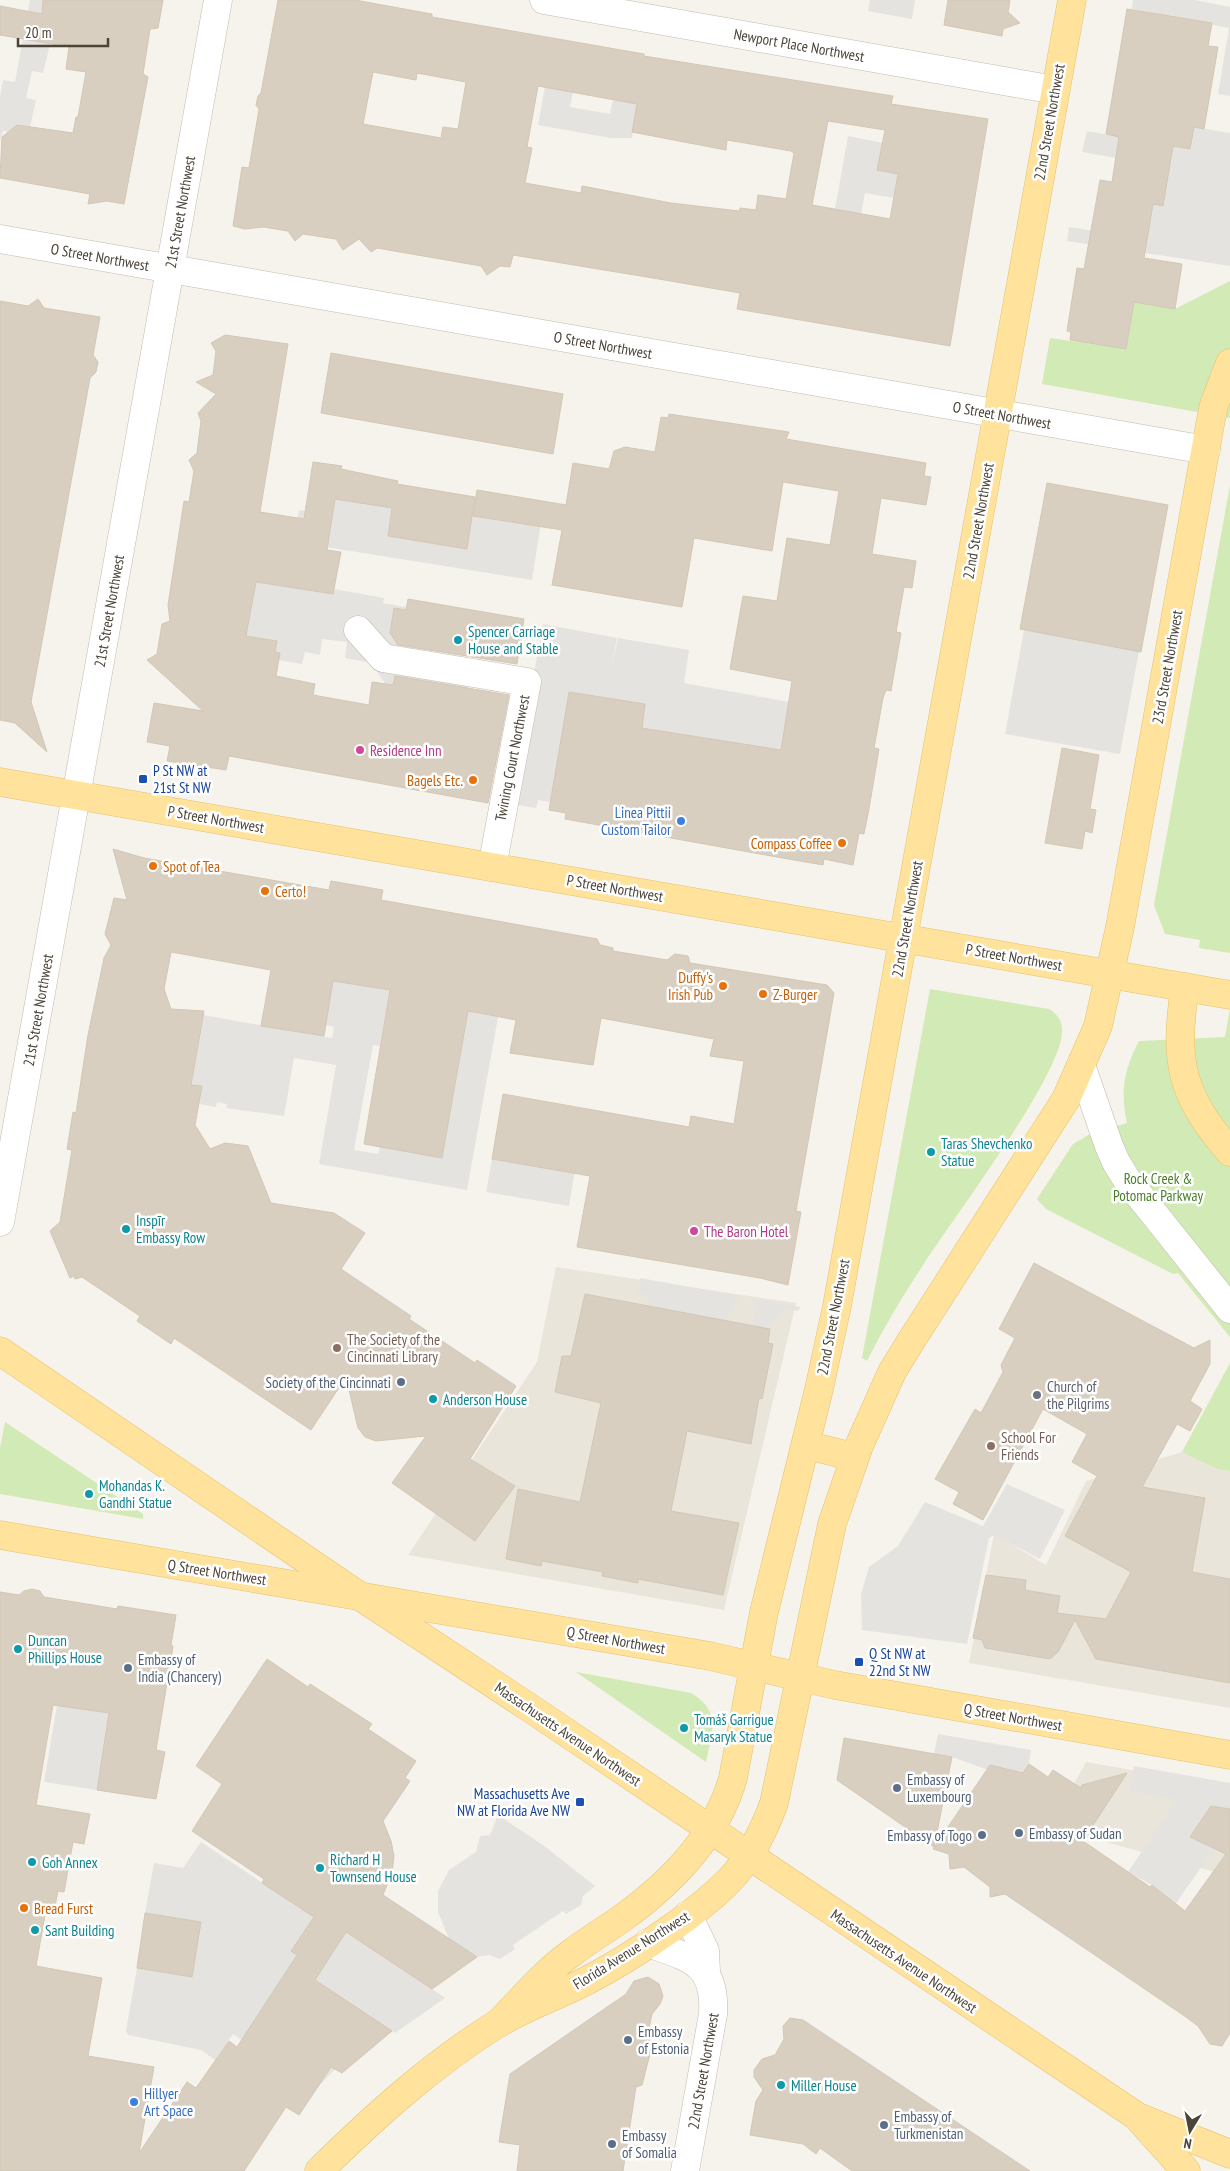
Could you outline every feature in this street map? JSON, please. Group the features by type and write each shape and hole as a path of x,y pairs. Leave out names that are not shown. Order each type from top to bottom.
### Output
{"main road":[{"name":"22nd Street Northwest","path":"711,1830 728,1796 733,1778 775,1562 806,1445 837,1306 1072,0"},
{"name":"23rd Street Northwest","path":"1111,974 1214,405 1230,363"},
{"name":"P Street Northwest","path":"0,782 1230,995"},
{"path":"748,1856 767,1823 774,1803 827,1545 854,1457 885,1388 911,1341 1066,1099 1098,1026 1111,974"},
{"path":"1185,988 1179,1035 1180,1052 1187,1088 1207,1125 1230,1152"},
{"name":"Massachusetts Avenue Northwest","path":"0,1351 358,1595 1138,2117 1230,2154"},
{"path":"806,1445 854,1457"},
{"name":"Q Street Northwest","path":"0,1535 710,1656 800,1677 1230,1754"},
{"name":"Florida Avenue Northwest","path":"499,2023 569,1954 622,1919 666,1880 711,1830"},
{"name":"Florida Avenue Northwest","path":"319,2171 419,2079 499,2023 587,1980 688,1915 735,1874 748,1856"},
{"name":"Massachusetts Avenue Northwest","path":"1138,2117 1186,2171"}],"street":[{"name":"21st Street Northwest","path":"0,1222 218,0"},
{"name":"Newport Place Northwest","path":"544,0 1055,90"},
{"name":"O Street Northwest","path":"0,239 1206,450"},
{"name":"Twining Court Northwest","path":"358,630 383,658 527,682 492,867"},
{"path":"1081,1066 1116,1162 1127,1180 1230,1309"},
{"name":"22nd Street Northwest","path":"685,2171 713,2014 714,1994 706,1972 705,1951 688,1915"},
{"path":"648,1942 694,1959 706,1972"}],"shaded area":[{"path":"30,0 61,0 43,73 32,71 26,98 36,100 30,127 17,125 8,132 3,131 0,140 0,97 3,80 15,82"},
{"path":"870,0 915,0 912,19 868,11"},
{"path":"1133,0 1195,0 1230,7 1230,96 1218,94 1229,28 1132,9"},
{"path":"545,87 573,92 570,107 610,114 613,100 637,104 632,138 611,138 538,125"},
{"path":"1194,127 1230,133 1230,266 1067,241 1069,227 1147,239 1153,204 1163,206 1116,158 1082,152 1087,131 1190,149"},
{"path":"848,136 883,143 899,174 894,198 865,193 861,214 835,209"},
{"path":"335,498 392,508 388,536 467,549 472,516 530,525 544,503 532,580 294,542 299,510 332,515"},
{"path":"255,582 333,594 334,589 384,598 383,603 406,607 406,610 394,608 390,633 400,648 469,685 465,703 385,684 372,663 345,658 347,642 322,639 320,655 305,652 302,664 279,660 280,653 275,652 277,641 246,636"},
{"path":"543,624 617,638 612,665 618,638 689,650 684,683 789,702 780,755 702,737 675,733 654,734 654,729 642,728 645,704 551,802 538,800 536,808 511,804"},
{"path":"1024,630 1139,651 1120,754 1005,734"},
{"path":"333,981 390,990 380,1046 373,1045 354,1150 378,1154 380,1147 442,1158 468,1011 498,1017 467,1190 319,1164 336,1065 294,1058 284,1116 226,1108 227,1104 217,1102 216,1107 199,1104 202,1086 186,1084 203,1015 332,1038 334,1027 326,1025"},
{"path":"585,1109 569,1206 486,1192 492,1159 555,1170"},
{"path":"556,1267 796,1303 724,1610 408,1555 537,1362"},
{"path":"640,1278 740,1296 725,1320 646,1306 648,1296 638,1293"},
{"path":"751,1298 801,1307 797,1311 788,1309 779,1314 766,1328 752,1326 756,1308"},
{"path":"1182,1452 1217,1469 1230,1471 1230,1708 969,1663 994,1534 1046,1565 1086,1481"},
{"path":"1007,1484 1065,1510 1040,1559 994,1535 989,1538 967,1644 862,1630 861,1594 869,1567 898,1546 925,1502 983,1526"},
{"path":"57,1705 113,1714 105,1742 97,1790 44,1782"},
{"path":"938,1734 1031,1750 1029,1764 1023,1773 998,1767 994,1772 952,1757 934,1754"},
{"path":"1086,1762 1230,1787 1230,1876 1051,1827"},
{"path":"1134,1766 1230,1783 1230,1809 1211,1806 1190,1837 1214,1849 1176,1903 1152,1885 1128,1872 1177,1800 1130,1791"},
{"path":"498,1815 543,1845 595,1886 583,1896 581,1905 566,1914 563,1911 513,1945 515,1949 500,1959 489,1955 477,1957 449,1939 438,1912 438,1891 449,1870 476,1852 480,1836 490,1835"},
{"path":"201,1842 314,1917 291,1950 297,1955 335,2069 315,2090 233,2034 215,2060 201,2050 128,2035 126,2031 137,1968 192,1977 201,1922 145,1913 154,1863 183,1868"},
{"path":"346,1932 445,1998 395,2033 350,2004 319,1993 324,1985 315,1980"}],"green space":[{"path":"1230,281 1230,418 1042,384 1050,338 1126,349 1134,302 1175,309"},
{"path":"1230,485 1230,953 1199,948 1200,940 1165,934 1154,905"},
{"path":"930,989 1049,1009 1058,1018 1062,1030 1058,1050 1027,1111 917,1274 887,1323 867,1361 862,1358"},
{"name":"Rock Creek & Potomac Parkway","path":"1230,1008 1230,1337 1178,1273 1173,1274 1046,1209 1037,1199 1073,1144 1090,1134 1127,1123 1124,1101 1125,1081 1130,1061 1139,1041 1225,1037"},
{"path":"1230,1363 1230,1471 1217,1469 1182,1452"},
{"path":"5,1422 143,1514 143,1519 0,1494 0,1448"},
{"path":"576,1672 691,1693 701,1700 711,1715 712,1732 706,1762"}],"building":[{"path":"43,0 163,0 158,28 150,29 143,74 148,77 124,204 107,201 88,204 90,194 0,178 2,137 17,125 73,133 76,117 78,117 86,72 66,69 69,47 0,35 0,6 42,14"},
{"path":"278,0 355,0 432,14 432,17 644,54 644,56 893,96 891,104 988,119 950,346 737,309 740,293 653,278 513,255 510,267 500,266 487,275 481,266 377,248 371,252 359,239 343,250 336,239 303,234 295,241 288,231 264,227 245,229 233,226 242,167 249,168 259,109 256,105 258,96 261,93","holes":["373,72 416,80 417,73 466,82 458,129 443,127 441,138 363,124","538,86 637,104 632,132 726,150 727,140 794,153 786,199 758,195 756,210 740,208 739,211 671,203 582,186 581,193 525,183 532,148 527,147","828,121 885,130 877,170 898,174 890,219 812,205"]},
{"path":"948,0 1010,0 1008,12 1020,23 1003,29 1002,36 944,25"},
{"path":"1127,9 1212,23 1208,46 1218,47 1204,129 1194,127 1190,149 1173,146 1163,206 1153,204 1144,258 1182,264 1175,309 1134,302 1126,349 1070,340 1071,332 1067,331 1077,268 1084,269 1100,180 1112,182 1119,137 1106,134"},
{"path":"38,299 44,308 100,317 93,355 98,362 96,372 90,378 31,702 47,752 15,723 0,720 0,301 28,306"},
{"path":"225,335 288,344 260,512 304,519 313,462 342,466 341,469 398,481 397,484 475,497 467,549 388,536 392,508 335,499 327,550 341,552 333,594 256,582 246,636 277,641 275,652 280,653 276,676 315,684 313,695 369,705 372,682 393,685 395,676 509,695 488,803 229,756 226,770 167,761 170,746 147,742 154,703 203,711 147,660 157,654 162,624 170,621 168,605 184,501 189,502 194,471 189,460 197,453 201,421 198,413 216,394 196,382 213,375 216,351 211,343"},
{"path":"331,353 563,394 553,454 321,413"},
{"path":"669,414 789,432 786,439 926,463 924,476 931,477 926,505 881,498 872,554 916,561 912,588 904,587 896,632 901,633 891,691 886,690 883,698 874,748 879,749 869,809 864,834 859,833 853,865 824,859 823,865 565,819 566,813 549,810 569,692 645,704 642,728 781,750 792,681 730,669 743,596 777,601 787,538 830,545 839,491 783,482 772,551 694,538 682,607 552,585 562,530 473,516 477,490 566,505 573,463 609,469 614,451 625,447 655,452 661,417 668,418"},
{"path":"1047,483 1168,505 1141,652 1020,629"},
{"name":"Spencer Carriage House and Stable","path":"408,599 524,619 517,664 398,645 390,633 394,608 406,610"},
{"path":"1062,748 1099,755 1090,809 1096,810 1092,833 1085,831 1082,849 1045,843"},
{"path":"113,849 144,858 329,890 331,881 383,890 381,900 597,939 600,945 613,948 613,951 667,960 675,954 688,956 690,963 827,985 834,993 796,1211 801,1212 788,1285 760,1278 577,1247 590,1176 492,1159 503,1094 689,1127 691,1116 734,1124 744,1061 710,1056 714,1039 601,1018 593,1065 510,1053 516,1020 468,1011 442,1158 364,1144 390,990 333,981 324,1036 261,1026 271,970 171,952 164,989 171,1009 204,1011 191,1085 202,1086 195,1125 210,1149 225,1143 248,1146 271,1203 334,1213 365,1233 341,1269 411,1316 409,1319 475,1363 477,1360 516,1386 470,1459 515,1486 475,1541 392,1483 426,1436 376,1441 365,1437 358,1428 346,1377 311,1430 174,1338 171,1344 137,1321 140,1316 82,1277 75,1279 74,1276 70,1278 50,1231 60,1222 72,1150 67,1149 73,1112 76,1113 88,1035 104,958 111,945 105,934 114,898 127,900"},
{"path":"1034,1263 1194,1348 1210,1340 1210,1364 1190,1401 1202,1409 1190,1431 1177,1424 1142,1487 1205,1498 1192,1572 1230,1579 1230,1683 1096,1659 1075,1620 1058,1652 1050,1659 985,1648 982,1640 973,1638 986,1575 1026,1580 1025,1590 1060,1596 1057,1613 1106,1619 1131,1572 1065,1536 1097,1476 1072,1462 1087,1434 1043,1409 983,1520 953,1504 959,1492 935,1479 975,1409 981,1413 1003,1372 1001,1365 1015,1338 999,1329"},
{"path":"585,1294 770,1329 768,1343 773,1344 762,1399 759,1398 751,1444 687,1431 671,1511 739,1523 723,1595 638,1579 638,1583 602,1576 603,1572 542,1561 541,1566 506,1559 518,1489 580,1502 601,1403 555,1392 562,1356 571,1356"},
{"path":"32,1589 40,1591 44,1597 117,1609 118,1606 176,1615 171,1645 173,1646 156,1750 165,1752 156,1799 97,1790 109,1713 53,1705 36,1805 90,1814 84,1844 73,1842 64,1892 58,1891 55,1906 47,1904 36,1966 102,1978 88,2056 154,2067 139,2153 187,2082 196,2088 229,2041 237,2047 297,1955 291,1951 314,1917 262,1883 264,1879 192,1831 222,1784 196,1766 267,1659 308,1687 310,1684 372,1724 368,1729 416,1761 405,1778 410,1781 383,1821 391,1841 394,1856 392,1872 383,1895 477,1957 432,1989 346,1932 315,1980 392,2031 342,2073 331,2067 299,2115 286,2107 244,2171 0,2171 0,1592 19,1595 24,1591"},
{"name":"Embassy of Luxembourg","path":"844,1738 952,1757 934,1847 837,1780"},
{"path":"1029,1764 1048,1777 1053,1770 1081,1788 1082,1785 1127,1773 1083,1841 1150,1887 1152,1885 1185,1911 1226,1854 1190,1837 1211,1806 1230,1809 1230,2033 1222,2046 1210,2044 1198,2026 1186,2017 1005,1894 990,1897 990,1887 964,1867 950,1869 949,1854 933,1849 990,1765 1023,1773"},
{"path":"145,1913 201,1922 192,1977 137,1968"},
{"path":"648,1977 659,1984 663,1996 660,2004 652,2014 648,2033 651,2050 642,2085 636,2087 623,2171 517,2171 520,2145 499,2142 510,2074 626,1994 634,1981"},
{"path":"790,2018 803,2020 1030,2171 852,2171 820,2148 816,2154 803,2144 750,2135 756,2101 763,2090 754,2077 754,2070 762,2059 775,2055 784,2039 783,2026"}],"place":[{"name":"Spencer Carriage House and Stable","path":"458,640"},
{"name":"Residence Inn","path":"360,750"},
{"name":"P St NW at 21st St NW","path":"143,779"},
{"name":"Bagels Etc.","path":"473,780"},
{"name":"Linea Pittii Custom Tailor","path":"681,821"},
{"name":"Compass Coffee","path":"842,843"},
{"name":"Spot of Tea","path":"153,866"},
{"name":"Certo!","path":"265,891"},
{"name":"Duffy's Irish Pub","path":"723,986"},
{"name":"Z-Burger","path":"763,994"},
{"name":"Taras Shevchenko Statue","path":"931,1152"},
{"name":"Inspīr Embassy Row","path":"126,1229"},
{"name":"The Baron Hotel","path":"694,1231"},
{"name":"The Society of the Cincinnati Library","path":"337,1348"},
{"name":"Society of the Cincinnati","path":"401,1382"},
{"name":"Church of the Pilgrims","path":"1037,1395"},
{"name":"Anderson House","path":"433,1399"},
{"name":"School For Friends","path":"991,1446"},
{"name":"Mohandas K. Gandhi Statue","path":"89,1494"},
{"name":"Duncan Phillips House","path":"18,1649"},
{"name":"Q St NW at 22nd St NW","path":"859,1662"},
{"name":"Embassy of India (Chancery)","path":"128,1668"},
{"name":"Tomáš Garrigue Masaryk Statue","path":"684,1728"},
{"name":"Embassy of Luxembourg","path":"897,1788"},
{"name":"Massachusetts Ave NW at Florida Ave NW","path":"580,1802"},
{"name":"Embassy of Sudan","path":"1019,1833"},
{"name":"Embassy of Togo","path":"982,1835"},
{"name":"Goh Annex","path":"32,1862"},
{"name":"Richard H Townsend House","path":"320,1868"},
{"name":"Bread Furst","path":"24,1908"},
{"name":"Sant Building","path":"35,1930"},
{"name":"Embassy of Estonia","path":"628,2040"},
{"name":"Miller House","path":"781,2085"},
{"name":"Hillyer Art Space","path":"134,2102"},
{"name":"Embassy of Turkmenistan","path":"884,2125"},
{"name":"Embassy of Somalia","path":"612,2144"}]}
